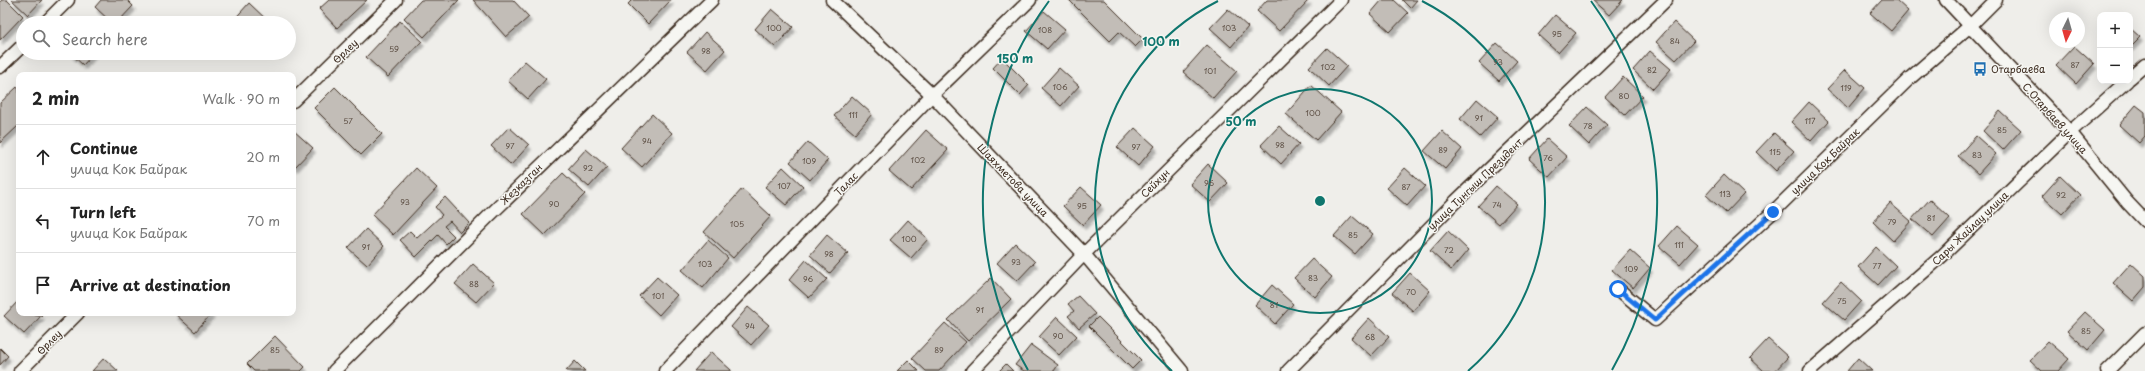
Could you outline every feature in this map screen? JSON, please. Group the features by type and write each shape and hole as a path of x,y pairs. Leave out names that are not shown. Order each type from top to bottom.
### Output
{"street":[{"path":"52,16 68,0"},
{"name":"Өрлеу","path":"296,98 396,0"},
{"name":"Жезказган","path":"334,371 489,216 712,0"},
{"name":"Шаяхметова улица","path":"832,0 932,95 1084,254 1182,371"},
{"name":"Талас","path":"665,371 932,95 1030,0"},
{"name":"Сейхун","path":"972,371 1084,254 1341,0"},
{"name":"улица Тунгыш Президент","path":"1288,371 1456,201 1666,0"},
{"name":"С.Отарбаев улица","path":"1946,0 2070,132 2127,202 2145,221"},
{"name":"улица Кок Байрак","path":"1618,289 1655,320 1773,212 1909,79 1971,26 1996,0"},
{"path":"0,67 16,52"},
{"path":"2133,75 2145,65"},
{"name":"Сары Жайлау улица","path":"1810,371 1942,256 2070,132 2124,84"},
{"name":"Өрлеу","path":"20,371 75,316"},
{"path":"2107,371 2145,333"}],"building":[{"path":"2,0 7,0 23,16 16,16 16,23 0,40 0,2"},
{"path":"12,0 42,0 28,15"},
{"path":"101,0 127,0 133,6 124,16 105,16 95,7"},
{"path":"329,0 367,0 337,28 319,9"},
{"path":"421,0 459,0 424,37 404,18"},
{"path":"473,0 513,0 529,17 506,37"},
{"path":"632,0 671,0 648,24 628,4"},
{"path":"1069,0 1104,0 1143,39 1135,47 1119,32 1110,41"},
{"path":"1267,0 1309,0 1279,31 1257,11"},
{"path":"1382,0 1394,0 1408,13 1390,32 1370,14"},
{"path":"1402,0 1417,0 1410,8"},
{"path":"1592,0 1623,0 1609,15"},
{"path":"1882,0 1896,0 1908,11 1891,31 1870,13"},
{"path":"249,3 263,16 237,16"},
{"path":"772,9 793,27 775,47 755,29"},
{"path":"1228,9 1248,27 1231,47 1210,28"},
{"path":"1044,11 1065,29 1047,49 1026,31"},
{"path":"1555,15 1576,33 1558,53 1538,35"},
{"path":"400,21 422,41 388,77 366,57"},
{"path":"1674,22 1694,41 1676,60 1656,42"},
{"path":"2133,31 2140,37 2133,44"},
{"path":"705,32 725,50 707,70 687,52"},
{"path":"1497,43 1517,61 1499,81 1479,63"},
{"path":"1207,45 1237,71 1213,98 1183,72"},
{"path":"1327,48 1347,66 1329,86 1309,67"},
{"path":"2072,48 2076,48 2094,64 2076,84 2056,65"},
{"path":"1650,51 1671,69 1653,89 1633,70"},
{"path":"1002,58 1029,85 1020,95 993,68"},
{"path":"78,60 88,60 83,65"},
{"path":"525,61 546,79 528,99 508,81"},
{"path":"1059,68 1079,86 1061,106 1041,88"},
{"path":"1845,70 1865,88 1848,108 1827,89"},
{"path":"1623,77 1643,96 1625,115 1605,97"},
{"path":"1311,85 1341,112 1316,140 1286,114"},
{"path":"335,87 382,134 361,155 314,108"},
{"path":"16,88 16,128 0,143 0,103"},
{"path":"852,96 872,114 855,134 834,116"},
{"path":"1477,99 1498,117 1480,137 1460,119"},
{"path":"1809,102 1829,121 1811,141 1791,122"},
{"path":"2136,105 2145,112 2145,136 2139,143 2119,125"},
{"path":"1587,107 1607,125 1589,145 1569,126"},
{"path":"2000,111 2021,130 2003,150 1983,131"},
{"path":"652,114 672,133 642,167 621,148"},
{"path":"1279,126 1299,144 1281,164 1261,145"},
{"path":"509,127 529,145 511,165 491,146"},
{"path":"1135,128 1155,146 1138,166 1117,147"},
{"path":"926,130 948,150 911,190 889,171"},
{"path":"1442,131 1462,149 1445,169 1424,151"},
{"path":"296,133 313,148 296,166"},
{"path":"1774,133 1794,151 1776,171 1756,152"},
{"path":"1976,136 1996,154 1978,174 1958,156"},
{"path":"1547,139 1567,157 1549,177 1529,159"},
{"path":"808,142 828,160 810,180 790,162"},
{"path":"586,149 607,167 589,187 568,169"},
{"path":"1208,164 1228,183 1210,202 1190,184"},
{"path":"783,167 803,186 786,205 765,187"},
{"path":"416,168 437,188 393,235 372,215"},
{"path":"1405,168 1425,186 1407,206 1387,188"},
{"path":"563,173 585,194 545,235 523,214"},
{"path":"1724,175 1744,194 1726,213 1706,195"},
{"path":"2060,176 2080,195 2062,214 2042,196"},
{"path":"1496,186 1517,204 1499,224 1478,206"},
{"path":"1081,187 1101,205 1083,225 1063,206"},
{"path":"742,189 771,216 733,258 704,232"},
{"path":"445,197 469,223 460,232 450,221 444,226 454,236 446,244 438,235 416,257 400,240 410,231 417,238 442,215 435,207"},
{"path":"1930,199 1950,218 1933,237 1912,219"},
{"path":"1890,203 1911,221 1893,241 1873,222"},
{"path":"1352,216 1373,234 1355,254 1334,236"},
{"path":"908,220 928,239 911,258 890,240"},
{"path":"1677,226 1698,244 1680,264 1659,246"},
{"path":"366,229 384,246 367,265 348,248"},
{"path":"1448,231 1468,250 1451,270 1430,251"},
{"path":"827,235 848,253 830,273 810,255"},
{"path":"708,240 728,258 703,288 682,270"},
{"path":"1015,243 1035,262 1017,281 997,263"},
{"path":"1876,247 1896,266 1878,285 1858,267"},
{"path":"1630,250 1650,268 1633,288 1612,270"},
{"path":"1312,259 1332,277 1315,297 1294,278"},
{"path":"806,260 827,279 809,298 789,280"},
{"path":"2131,263 2145,276 2145,287 2133,301 2113,283"},
{"path":"473,264 494,283 476,302 455,284"},
{"path":"1410,273 1430,291 1413,311 1392,293"},
{"path":"657,277 677,295 659,315 639,296"},
{"path":"991,278 1011,299 968,341 948,320"},
{"path":"1841,282 1861,301 1844,320 1823,302"},
{"path":"1272,285 1293,304 1275,324 1255,305"},
{"path":"1078,296 1095,314 1079,328 1068,316 1074,311 1068,304"},
{"path":"16,303 16,316 41,316 24,334 4,316"},
{"path":"748,307 769,325 751,345 731,327"},
{"path":"2085,312 2105,330 2088,350 2067,331"},
{"path":"177,316 209,316 195,332"},
{"path":"1057,317 1077,336 1059,355 1039,337"},
{"path":"1098,317 1141,360 1132,369 1089,326"},
{"path":"1369,318 1389,337 1371,356 1351,338"},
{"path":"945,323 966,342 939,371 926,371 912,358"},
{"path":"275,336 305,367 301,371 254,371 247,364"},
{"path":"1768,339 1788,357 1775,371 1764,371 1750,358"},
{"path":"2048,341 2069,359 2058,371 2042,371 2030,360"},
{"path":"1031,345 1058,365 1054,371 1024,371 1015,365"},
{"path":"0,348 8,356 0,365"},
{"path":"711,352 731,370 731,371 694,371"},
{"path":"104,358 118,371 92,371"},
{"path":"1858,358 1872,371 1847,371"},
{"path":"908,360 919,371 897,371"},
{"path":"575,361 585,371 566,371"},
{"path":"1006,364 1013,371 999,371"}],"place":[{"name":"Отарбаева","path":"1980,69"}],"route":[{"path":"1618,289 1655,320 1773,212"}]}
